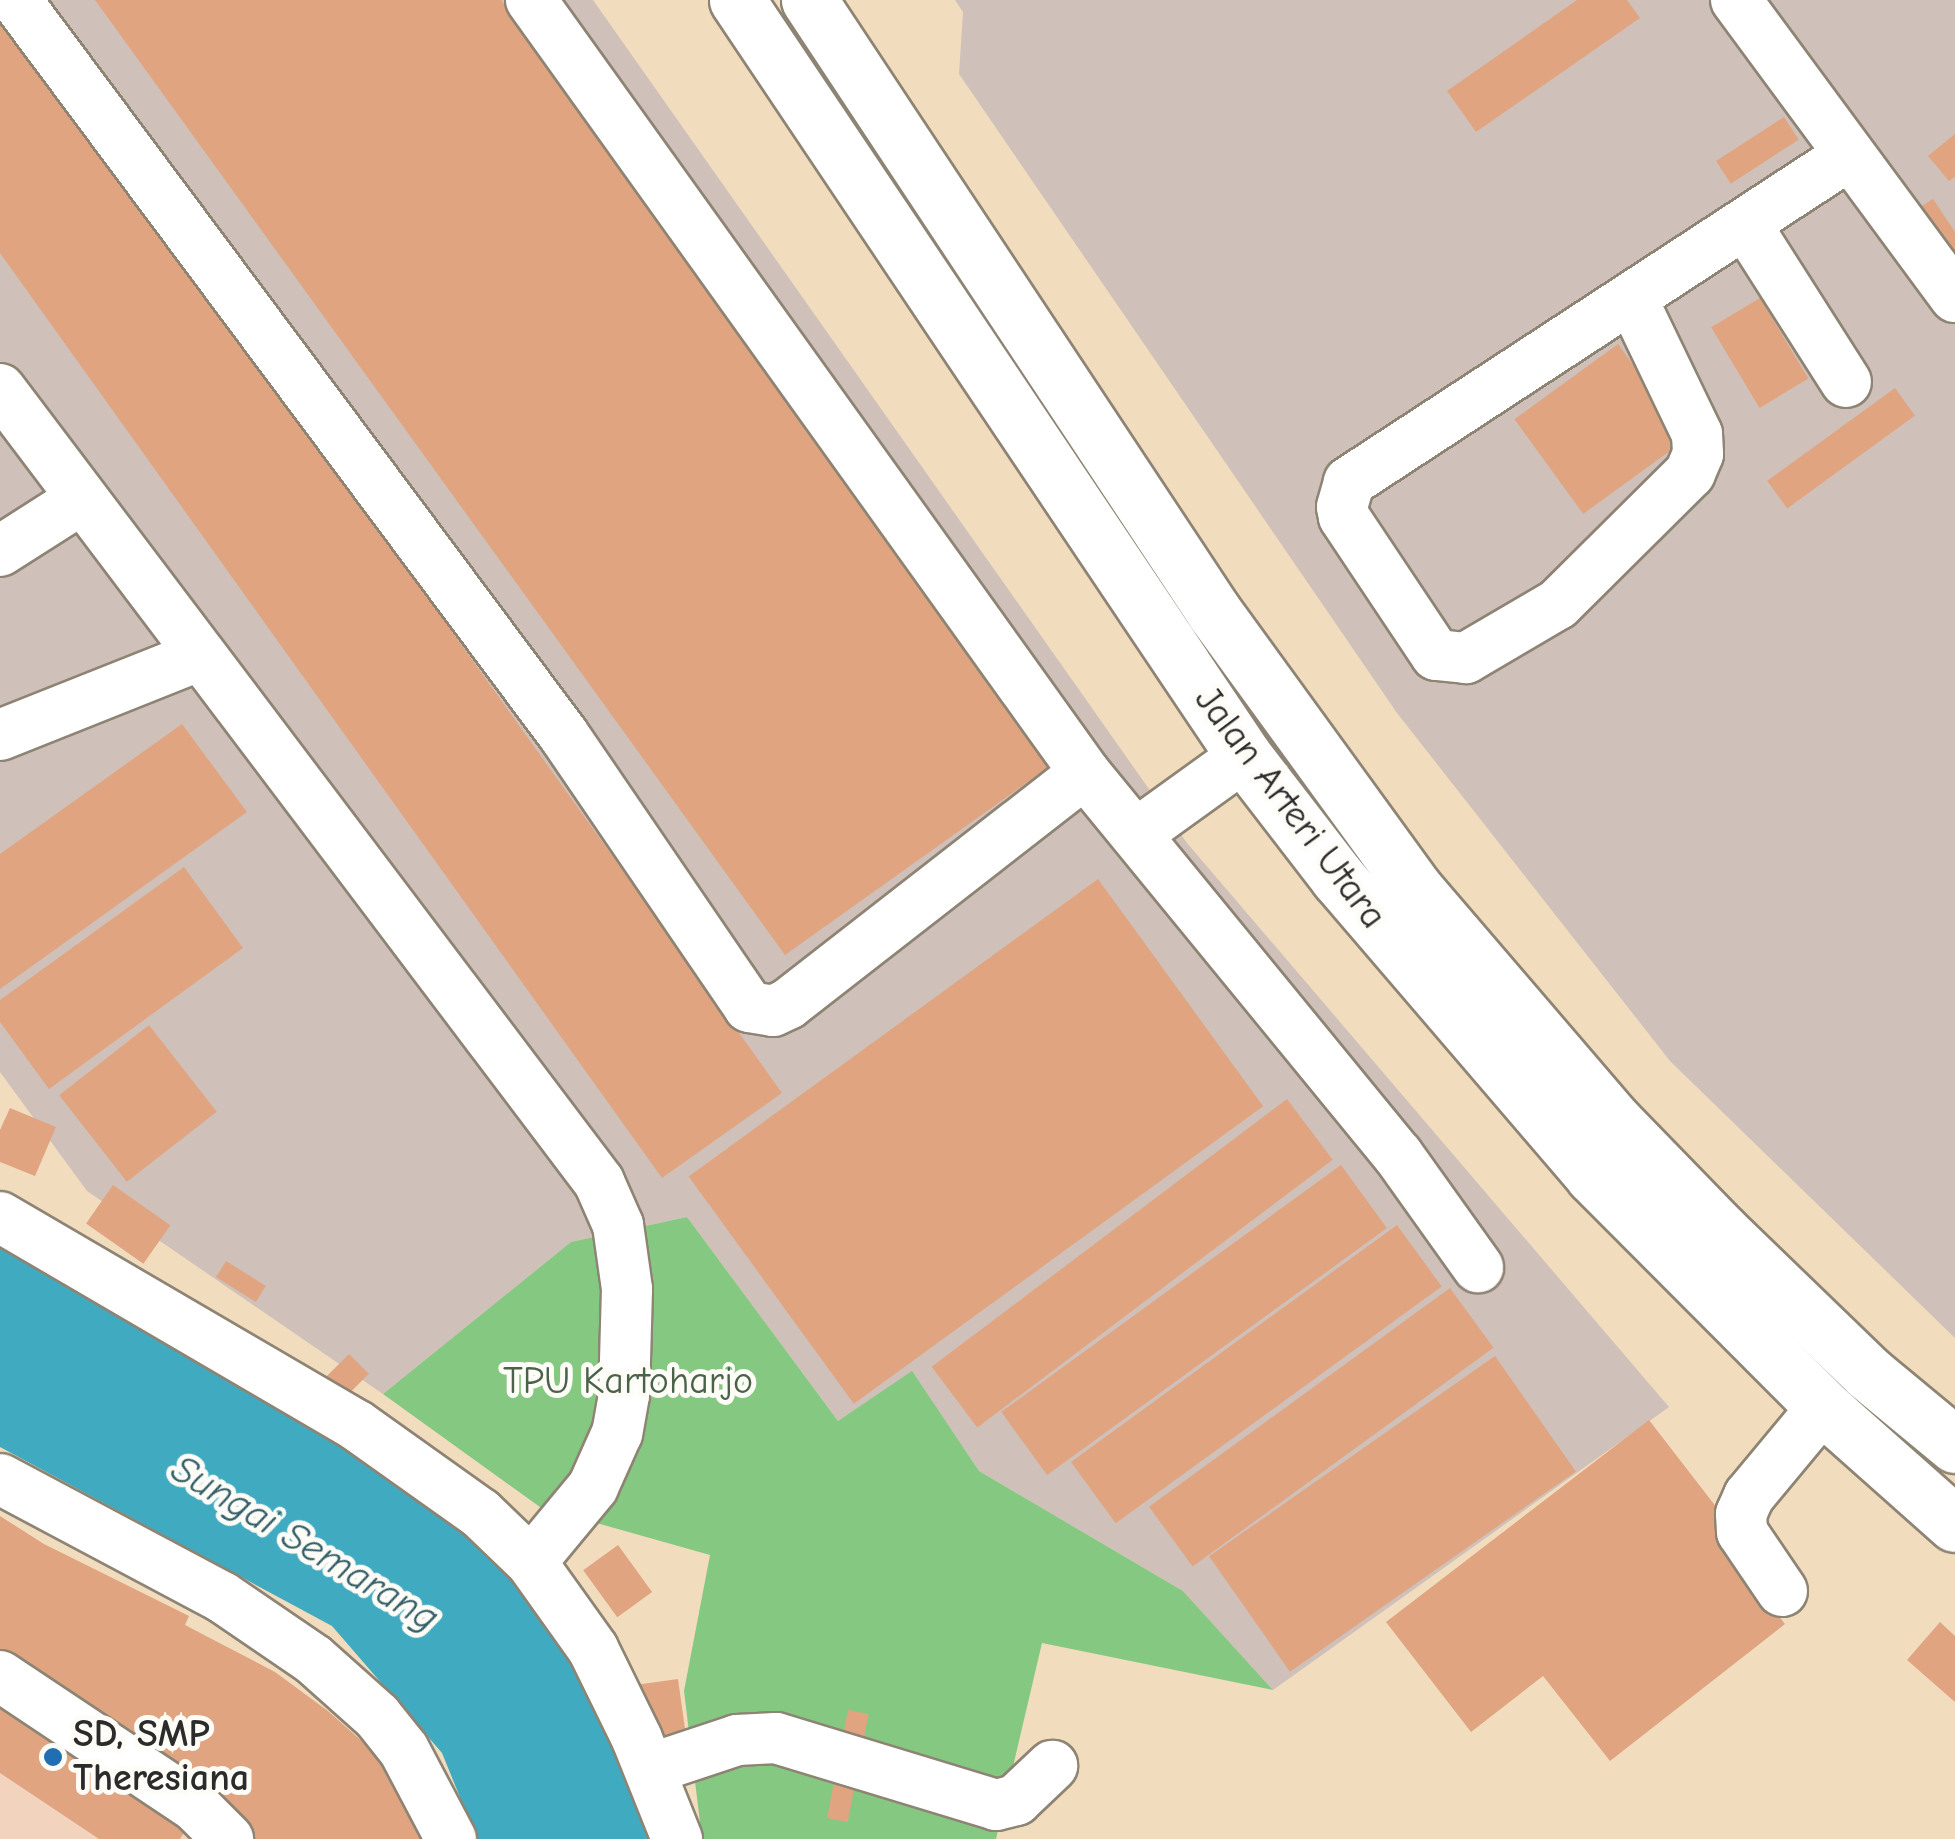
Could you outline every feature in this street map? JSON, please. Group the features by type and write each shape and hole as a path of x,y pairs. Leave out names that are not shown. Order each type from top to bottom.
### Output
{"highway":[{"name":"Jalan Arteri Utara","path":"737,0 1232,765 1384,934 1807,1425 1955,1524"},
{"name":"Jalan Arteri Utara","path":"810,0 1214,612 1416,890 1616,1123 1668,1177 1868,1374 1955,1445"}],"street":[{"path":"16,0 564,734 750,1007 774,1011 788,1004 1086,772"},
{"path":"531,0 1086,772 1151,823 1478,1266"},
{"path":"1736,0 1955,297"},
{"path":"1632,299 1697,434 1698,454 1690,473 1558,604 1466,658 1436,655 1344,517 1349,482 1848,156"},
{"path":"1746,225 1846,382"},
{"path":"2,396 600,1182 618,1225 627,1289 624,1394 617,1433 593,1486 531,1562"},
{"path":"0,551 80,500"},
{"path":"0,736 199,656"},
{"path":"1151,823 1232,765"},
{"path":"0,1217 356,1425 458,1495 531,1562 593,1649 650,1769 677,1839"},
{"path":"1782,1591 1742,1532 1741,1514 1749,1496 1807,1425"},
{"path":"0,1479 222,1597 313,1658 376,1716 404,1750 450,1839"},
{"path":"0,1676 195,1806 228,1839"},
{"path":"650,1769 737,1740 776,1738 996,1805 1016,1800 1052,1766"}],"shaded area":[{"path":"0,0 593,0 1187,843 1669,1407 1273,1690 1183,1591 979,1471 912,1372 838,1421 687,1217 571,1242 383,1394 87,1191 0,1072"},
{"path":"955,0 1955,0 1955,1338 1670,1061 1397,713 959,74 963,12"},
{"name":"SD, SMP Theresiana","path":"0,1688 212,1839 0,1839"}],"green space":[{"name":"TPU Kartoharjo","path":"687,1217 838,1421 912,1371 979,1471 1183,1591 1273,1690 1042,1643 996,1839 702,1839 684,1691 710,1555 540,1507 383,1394 571,1242"}],"water":[{"name":"Sungai Semarang","path":"0,1235 489,1533 593,1674 662,1839 477,1839 442,1753 332,1626 0,1447"}],"building":[{"path":"0,0 782,1093 662,1178 0,253"},
{"path":"95,0 501,0 1053,764 785,955"},
{"path":"1577,0 1627,0 1640,18 1476,132 1447,91"},
{"path":"1784,117 1799,140 1731,184 1716,161"},
{"path":"1955,134 1955,177 1949,181 1928,156"},
{"path":"1933,199 1955,232 1955,267 1911,213"},
{"path":"1760,298 1808,379 1760,408 1711,327"},
{"path":"1618,344 1687,439 1583,514 1514,419"},
{"path":"1895,388 1915,416 1787,508 1767,481"},
{"path":"182,724 247,812 0,989 0,854"},
{"path":"184,867 243,948 49,1089 0,1022 0,1000"},
{"path":"1098,879 1263,1106 854,1404 689,1176"},
{"path":"149,1025 217,1112 127,1182 59,1095"},
{"path":"1287,1099 1333,1160 977,1428 932,1367"},
{"path":"10,1108 56,1127 35,1176 0,1162 0,1130"},
{"path":"1341,1165 1387,1228 1047,1475 1001,1412"},
{"path":"113,1185 170,1225 143,1264 86,1224"},
{"path":"1397,1225 1442,1286 1116,1523 1071,1462"},
{"path":"226,1261 266,1286 256,1302 216,1277"},
{"path":"1450,1288 1493,1348 1193,1567 1149,1507"},
{"path":"349,1354 369,1374 345,1397 326,1377"},
{"path":"1495,1356 1576,1472 1290,1672 1209,1556"},
{"path":"1649,1420 1734,1530 1720,1541 1785,1624 1610,1761 1543,1676 1471,1732 1386,1622"},
{"path":"0,1516 44,1544 189,1616 185,1625 275,1672 328,1711 390,1766 430,1839 245,1839 0,1664"},
{"path":"618,1545 652,1592 617,1617 583,1570"},
{"path":"1940,1622 1955,1636 1955,1702 1907,1660"},
{"path":"678,1679 686,1735 648,1741 640,1684"},
{"name":"SD, SMP Theresiana","path":"0,1699 189,1825 180,1839 99,1839 0,1773"},
{"path":"848,1710 869,1714 848,1822 827,1818"}],"place":[{"name":"SD, SMP Theresiana","path":"53,1757"}]}
